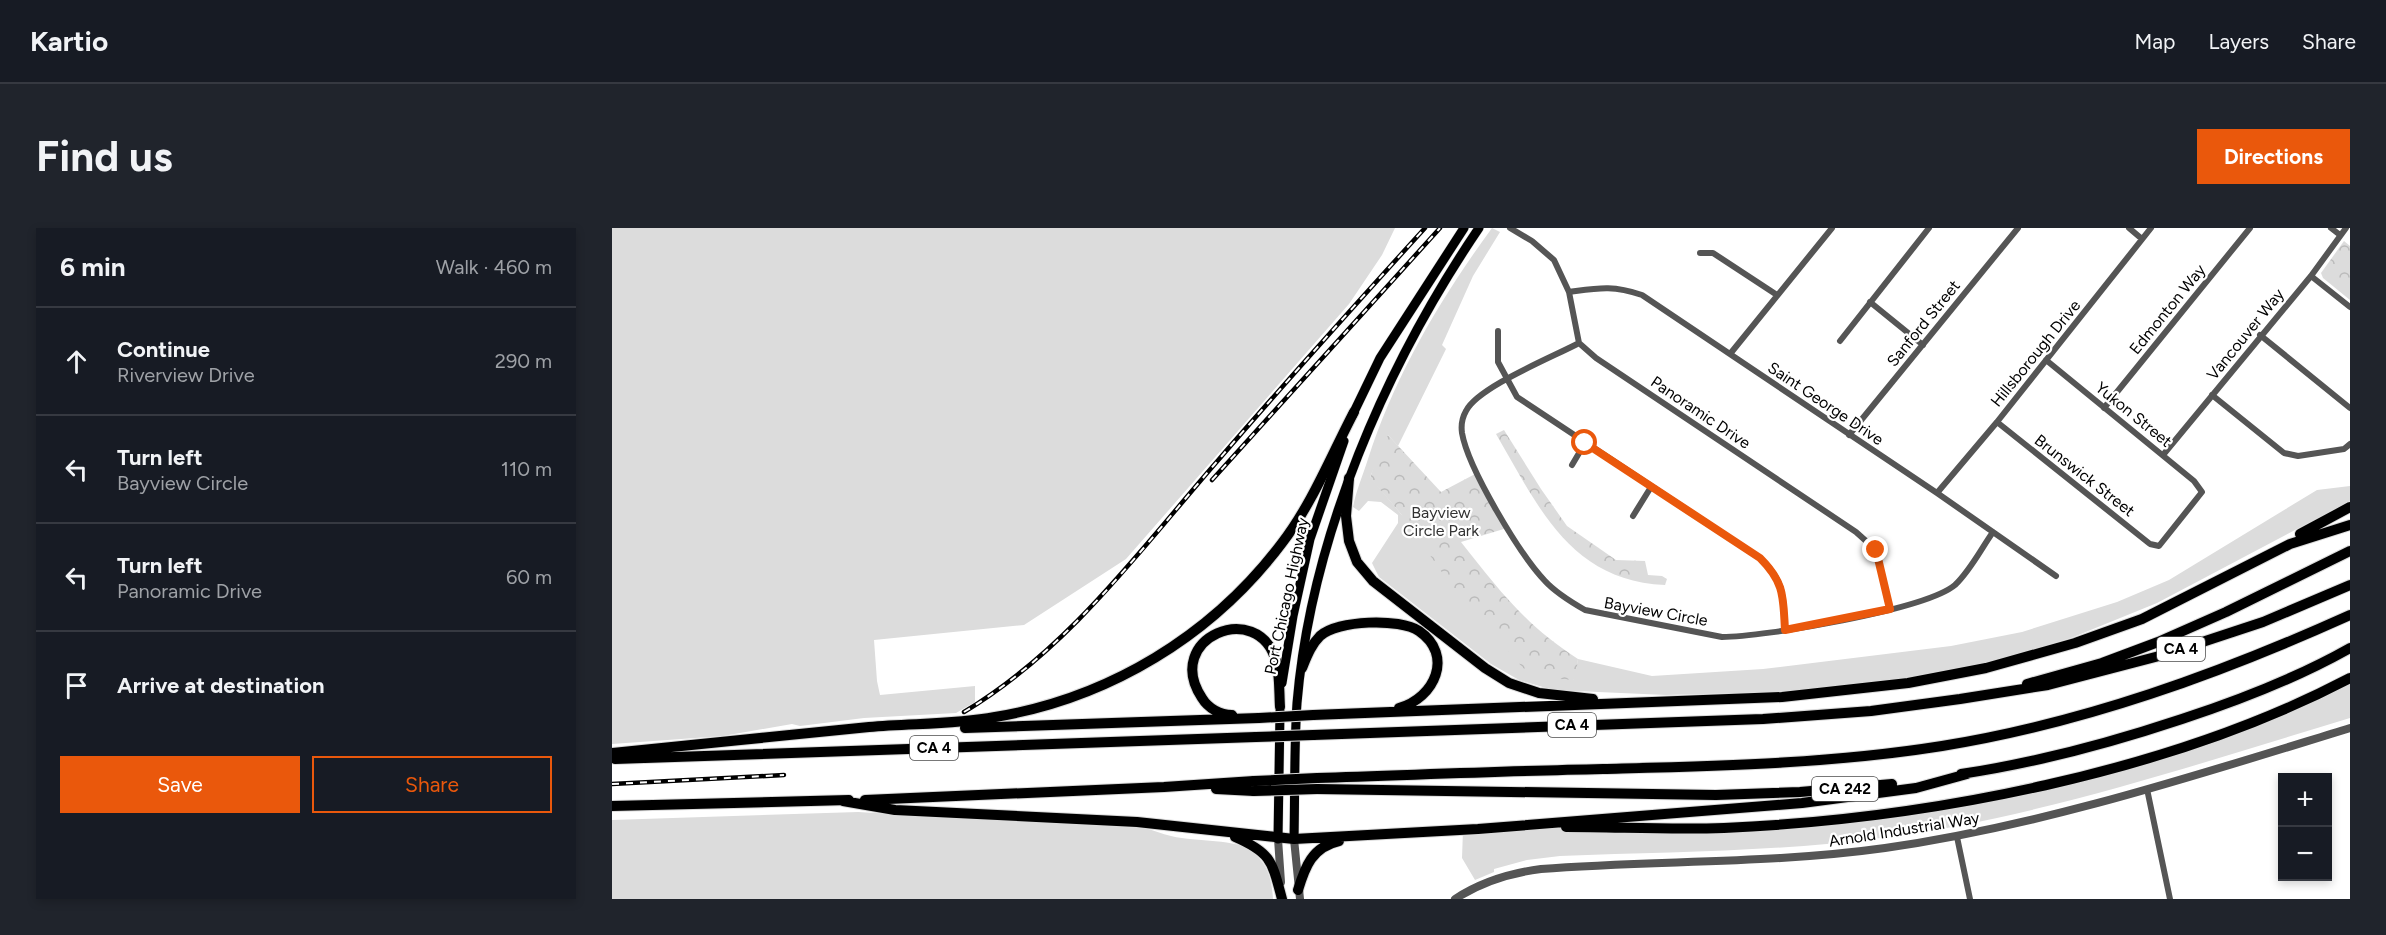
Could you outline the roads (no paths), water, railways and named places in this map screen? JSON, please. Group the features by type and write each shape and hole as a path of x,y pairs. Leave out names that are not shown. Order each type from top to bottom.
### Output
{"highway":[{"path":"612,753 854,729 969,721 1016,714 1090,691 1160,656 1217,614 1251,581 1297,523 1354,412"},
{"path":"1349,478 1346,528 1357,562 1386,592 1497,676 1523,688 1554,696 1605,700 1687,701"},
{"path":"2201,590 2350,507"},
{"path":"854,729 1259,717 1280,711 1313,715 1687,701 1824,694 1908,683 1986,668 2075,643 2142,620 2290,544 2350,525"},
{"path":"2005,691 2046,677 2102,663 2158,642 2226,612 2350,551"},
{"name":"CA 4","path":"612,760 1763,719 1905,707 2048,686 2173,652 2263,621 2350,585"},
{"name":"CA 4","path":"1317,784 1760,765 1851,759 1944,746 2030,729 2151,694 2247,660 2350,615"},
{"path":"1302,668 1309,651 1322,635 1340,626 1397,624 1419,631 1427,639 1436,658 1436,677 1432,686 1418,701 1409,705 1369,713"},
{"path":"1259,717 1222,714 1210,708 1198,693 1192,675 1194,657 1199,648 1215,634 1235,628 1248,631 1267,643 1276,661 1280,711"},
{"name":"CA 242","path":"843,801 1164,787 1317,784 1758,794 1884,785 1967,774 2091,747 2170,723 2289,679 2350,648"},
{"path":"1479,829 1747,826 1837,819 1961,800 2061,781 2192,744 2279,712 2350,678"},
{"path":"612,806 843,801 895,810 1137,822 1294,839 1479,829 1847,798 1916,788 1967,774"},
{"path":"1228,833 1267,855 1276,874 1282,899"},
{"path":"1299,895 1311,856 1336,841 1364,837"}],"main road":[{"name":"Port Chicago Highway","path":"1278,838 1280,711 1286,658 1310,539 1354,412 1380,358 1464,228"},
{"name":"Port Chicago Highway","path":"1294,839 1297,703 1309,622 1327,544 1349,478 1415,329 1479,228"}],"street":[{"path":"1510,228 1532,241 1554,260 1569,292 1579,343"},
{"path":"1730,354 1832,228"},
{"path":"1840,341 1929,228"},
{"name":"Sanford Street","path":"1849,435 2018,228"},
{"path":"2129,228 2142,239"},
{"name":"Hillsborough Drive","path":"1937,493 1997,422 2151,228"},
{"name":"Edmonton Way","path":"2104,408 2250,228"},
{"path":"2331,228 2340,235"},
{"name":"Vancouver Way","path":"2163,455 2311,276 2346,228"},
{"path":"1700,253 1713,253 1777,295"},
{"path":"2311,276 2350,307"},
{"name":"Saint George Drive","path":"1569,292 1606,287 1621,288 1642,295 1937,493 2056,576"},
{"path":"1870,303 1923,345"},
{"path":"1498,331 1498,362 1517,397 1760,558 1774,572 1783,594 1785,630"},
{"path":"2260,335 2350,408"},
{"name":"Bayview Circle","path":"1579,343 1508,379 1475,399 1466,410 1462,435 1478,473 1522,553 1545,581 1568,601 1585,610 1599,615 1722,637 1742,637 1785,630 1890,609 1932,597 1955,584 1993,532"},
{"name":"Panoramic Drive","path":"1579,343 1596,358 1856,532 1876,550 1890,609"},
{"name":"Yukon Street","path":"2046,360 2194,481 2202,492"},
{"path":"2212,395 2284,453 2298,456 2344,448 2350,444"},
{"name":"Brunswick Street","path":"1997,422 2150,544 2159,546 2202,492"},
{"path":"1572,465 1585,443"},
{"path":"1633,516 1652,487"},
{"name":"Arnold Industrial Way","path":"1455,899 1467,891 1505,876 1541,869 1818,856 1958,837 2053,816 2350,728"},
{"path":"2147,789 2170,899"},
{"path":"1958,837 1970,899"},
{"name":"Port Chicago Highway","path":"1278,838 1282,899"},
{"name":"Port Chicago Highway","path":"1294,839 1299,895"}],"railway":[{"path":"964,712 1001,688 1068,631 1128,566 1266,405 1425,228"},
{"path":"1212,480 1440,228"},
{"path":"612,784 784,775"}],"park label":[{"name":"Bayview Circle Park","path":"1441,521"}]}
